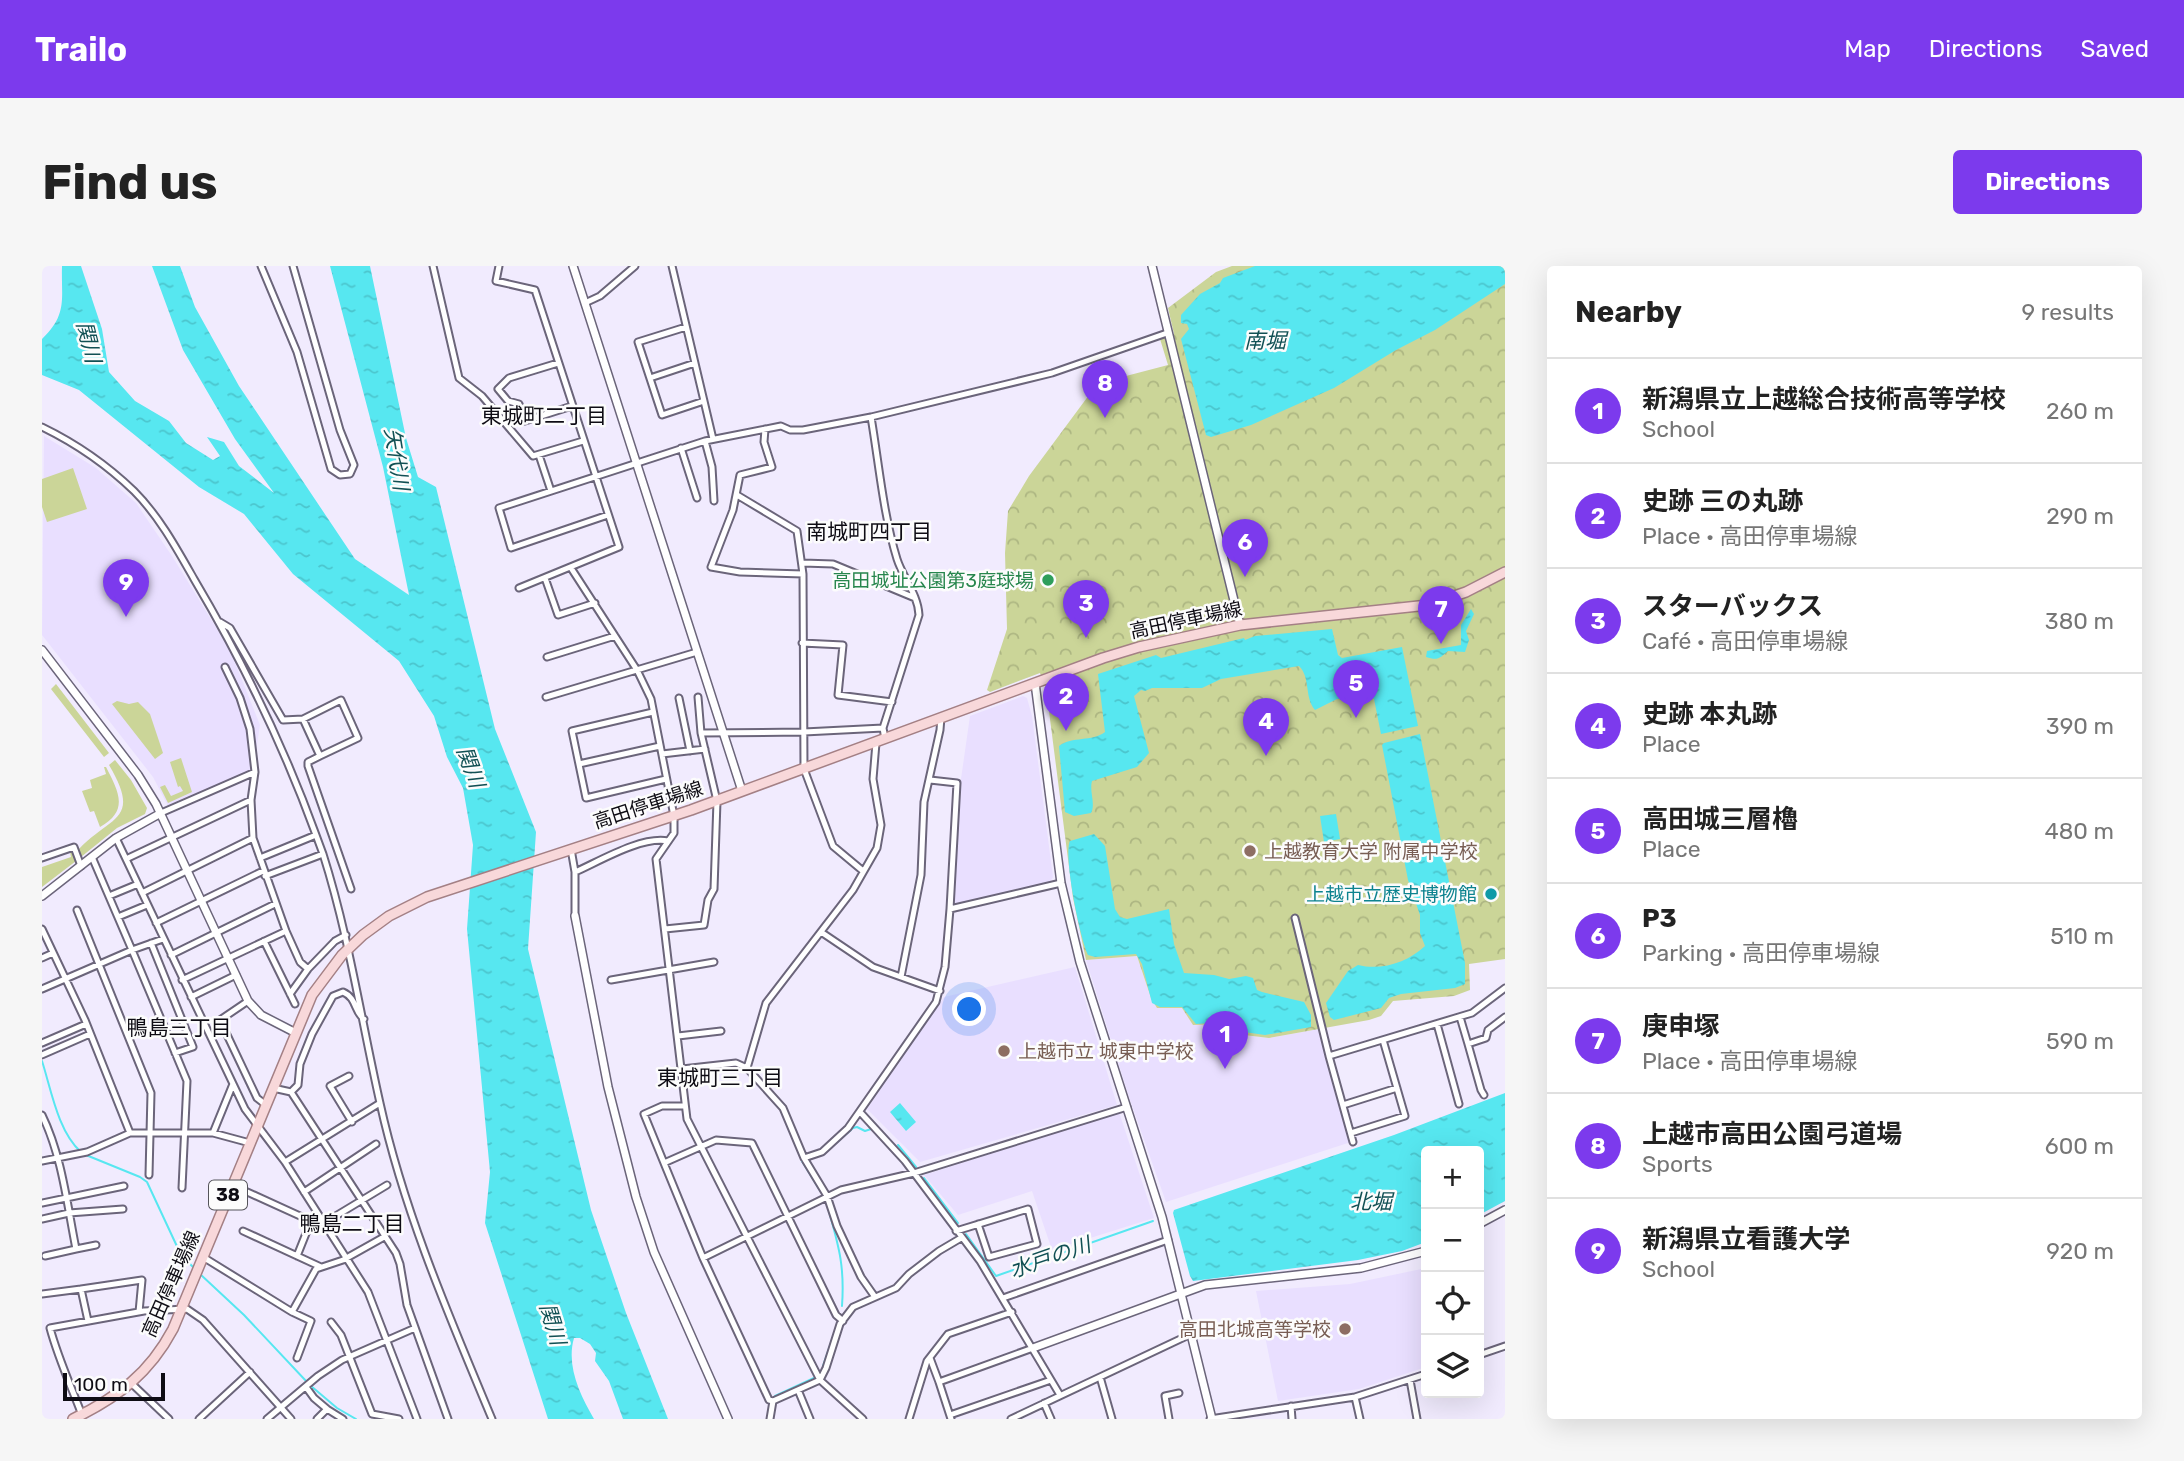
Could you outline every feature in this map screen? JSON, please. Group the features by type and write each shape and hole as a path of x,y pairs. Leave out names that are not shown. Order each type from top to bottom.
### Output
{"main road":[{"name":"高田停車場線","path":"78,1417 108,1401 131,1383 162,1349 182,1308 312,995 351,947 383,920 427,897 717,801 941,717 1139,647 1240,625 1429,605 1466,592 1505,572"}],"street":[{"path":"261,266 297,352 331,469 340,475 350,474 354,465 340,430 293,266"},
{"path":"433,266 459,378 482,396 533,456 583,440"},
{"path":"499,266 496,281 535,290 619,547 519,588"},
{"path":"573,266 742,791"},
{"path":"585,303 600,296 635,266"},
{"path":"672,266 713,439"},
{"path":"1152,266 1240,625"},
{"path":"686,327 638,342 662,415 704,401"},
{"path":"607,514 511,548 499,508 705,440 781,426 790,430 803,430 871,417 1052,373 1167,333"},
{"path":"558,363 509,378 498,389 508,401 519,404 525,421 572,406"},
{"path":"650,378 695,363"},
{"path":"747,1068 766,1003 853,890 877,848 881,830 873,776 883,728 919,615 916,598 898,562 892,539 871,417"},
{"path":"42,427 88,454 134,491 149,508 220,622 285,759 323,854 351,947 380,1103 431,1270 492,1419"},
{"path":"765,429 764,442 772,467 740,475 737,495 721,545 710,567 740,572 803,573"},
{"path":"705,440 712,467 714,501"},
{"path":"681,448 697,498"},
{"path":"539,454 551,491"},
{"path":"737,495 797,531 803,563 804,769 833,846 863,871"},
{"path":"803,563 833,564 916,598"},
{"path":"571,568 637,670 651,699 674,816 674,833 656,859 687,1119 820,1380 863,1419"},
{"path":"545,578 558,615 595,603"},
{"path":"220,622 230,628 284,720 303,719 341,700 358,738 308,762 308,766 351,889"},
{"path":"547,657 615,636"},
{"path":"802,643 843,645 838,695 892,702"},
{"path":"42,650 138,775 161,813 248,1001 261,1015 296,1033"},
{"path":"546,697 697,652"},
{"path":"225,667 240,698 250,729 254,772 251,800 253,838 286,931 300,962 308,969"},
{"path":"1035,683 1061,883 1080,962 1168,1240 1211,1419 1355,1397 1421,1376"},
{"path":"665,929 704,925 708,900 714,889 717,801 701,733 698,697"},
{"path":"679,698 690,751"},
{"path":"653,712 572,731 586,798 666,779"},
{"path":"901,977 921,875 924,802 941,717"},
{"path":"303,719 320,756"},
{"path":"701,733 883,728"},
{"path":"579,764 660,746"},
{"path":"662,754 705,749"},
{"path":"42,895 116,838 161,813 254,772"},
{"path":"804,1158 822,1152 831,1145 860,1112 936,1002 940,991 946,967 957,783 930,780"},
{"path":"126,859 251,800"},
{"path":"260,858 316,835"},
{"path":"116,838 245,1109 259,1124 285,1162 368,1292 417,1419"},
{"path":"142,893 253,838"},
{"path":"575,872 632,847 657,839 668,841"},
{"path":"42,858 74,847 81,866"},
{"path":"567,850 575,872 575,916 608,1087 640,1208 659,1264 728,1419"},
{"path":"156,923 264,874 323,854"},
{"path":"92,857 187,1081 182,1188"},
{"path":"950,909 1061,883"},
{"path":"109,895 138,884"},
{"path":"171,956 275,904"},
{"path":"118,916 147,905"},
{"path":"77,910 151,1093 149,1175"},
{"path":"1295,918 1353,1142"},
{"path":"42,929 86,1024 130,1133"},
{"path":"182,981 286,931"},
{"path":"821,932 873,967 940,991"},
{"path":"290,994 308,969 335,941 346,935"},
{"path":"42,989 163,939"},
{"path":"264,941 295,1004"},
{"path":"151,943 192,1047 176,1054"},
{"path":"42,957 53,953"},
{"path":"611,980 714,962"},
{"path":"191,997 236,975"},
{"path":"1329,1056 1472,1013 1505,988"},
{"path":"273,1088 288,1093 298,1085 299,1069 312,1034 333,996 346,993 353,998 360,1017 364,1019"},
{"path":"248,1001 220,1020 257,1098 266,1105"},
{"path":"1460,1017 1484,1095"},
{"path":"1468,1044 1486,1038 1488,1030 1505,1017"},
{"path":"42,1043 86,1024"},
{"path":"1437,1024 1460,1104"},
{"path":"678,1037 721,1031"},
{"path":"42,1055 90,1034"},
{"path":"1351,1133 1405,1116 1383,1040"},
{"path":"682,1069 736,1063 747,1068 783,1108 804,1158 827,1196 837,1226 861,1277 875,1297"},
{"path":"349,1076 330,1086 352,1122"},
{"path":"213,1133 233,1084"},
{"path":"1343,1105 1397,1088"},
{"path":"291,1092 400,1264 407,1305 448,1419"},
{"path":"285,1162 380,1103"},
{"path":"685,1106 662,1107 644,1114 703,1258 769,1400 773,1401"},
{"path":"703,1258 841,1190 914,1173 1127,1107"},
{"path":"860,1112 914,1173 980,1261 1060,1395"},
{"path":"42,1115 58,1158 76,1249"},
{"path":"42,1161 87,1152 130,1133 213,1133 250,1143"},
{"path":"664,1163 716,1140 752,1143 836,1315 843,1321"},
{"path":"304,1192 376,1144"},
{"path":"232,1185 311,1221 297,1256"},
{"path":"329,1220 387,1185"},
{"path":"42,1203 124,1186"},
{"path":"42,1219 69,1213 122,1209"},
{"path":"956,1231 978,1224 1028,1209 1037,1244 989,1257 978,1224"},
{"path":"1484,1221 1505,1210"},
{"path":"243,1231 321,1267"},
{"path":"292,1312 316,1269 346,1258 384,1237"},
{"path":"773,1401 820,1380 843,1321 853,1307 895,1288 939,1251 961,1238"},
{"path":"1003,1297 1168,1240"},
{"path":"45,1256 96,1245"},
{"path":"939,1382 1205,1285 1361,1268 1421,1252"},
{"path":"203,1257 292,1312 312,1321 297,1358"},
{"path":"42,1294 142,1280 139,1312"},
{"path":"82,1289 88,1321"},
{"path":"78,1417 50,1328 139,1312 182,1308 203,1320 291,1419"},
{"path":"909,1419 930,1358 948,1334 1012,1312"},
{"path":"331,1322 341,1335 372,1415 399,1419"},
{"path":"267,1419 324,1372 350,1357 415,1328"},
{"path":"1011,1419 1191,1334"},
{"path":"1484,1353 1505,1346"},
{"path":"930,1358 950,1417 1051,1380"},
{"path":"199,1419 250,1372"},
{"path":"1100,1377 1112,1419"},
{"path":"1410,1380 1417,1419"},
{"path":"131,1383 169,1419"},
{"path":"306,1387 314,1398 343,1419"},
{"path":"798,1390 810,1419"},
{"path":"1169,1419 1165,1396 1179,1393"},
{"path":"1355,1397 1360,1419"},
{"path":"770,1419 773,1401"},
{"path":"1044,1403 1051,1419"},
{"path":"1291,1406 1292,1419"},
{"path":"317,1419 327,1409"}],"shaded area":[{"path":"44,436 96,468 136,503 172,556 230,650 260,725 253,770 168,806 153,777 42,635"},
{"path":"1023,696 1027,698 1032,716 1053,877 1050,882 953,903 957,807 970,716"},
{"path":"1137,956 1151,998 1182,1008 1194,1025 1227,1024 1244,1035 1269,1038 1319,1029 1351,1142 1166,1202 1130,1100 1086,960"},
{"name":"上越市立 城東中学校","path":"1075,967 1117,1105 920,1162 867,1109 944,997"},
{"path":"1119,1112 1154,1218 1052,1250 1032,1191 958,1215 924,1175"},
{"name":"高田北城高等学校","path":"1421,1269 1421,1369 1359,1389 1278,1401 1256,1291 1350,1284"}],"green space":[{"path":"1232,266 1505,266 1505,959 1469,964 1470,990 1454,996 1393,1001 1381,1016 1369,1020 1269,1038 1244,1035 1227,1024 1193,1025 1182,1008 1157,1008 1137,956 1086,960 1073,898 1046,688 1040,673 990,692 987,690 1007,629 1005,553 1008,511 1029,476 1089,395 1112,390 1126,376 1168,365 1160,339 1174,334 1168,308 1216,272"},
{"path":"73,468 87,509 47,522 42,507 42,479"},
{"path":"56,684 109,753 104,757 51,689"},
{"path":"117,701 129,704 138,702 150,714 163,753 155,759 112,704"},
{"path":"181,758 192,792 168,803 160,787 165,785 171,796 183,791 178,787 170,762"},
{"path":"115,760 131,780 147,808 145,814 117,828 81,857 79,849 111,822 122,807 123,797 109,765"},
{"path":"104,767 119,800 115,814 100,827 94,811 90,812 82,791 92,788 90,780 106,774"},
{"path":"70,852 76,861 42,887 42,867 71,857"}],"water":[{"path":"62,266 81,266 102,329 109,372 135,401 169,421 186,443 213,460 220,456 207,437 224,442 239,466 274,493 235,439 183,350 152,266 180,266 195,307 239,386 355,559 409,595 383,467 330,266 370,266 406,438 418,477 436,487 495,729 536,832 528,949 591,1210 626,1313 668,1419 623,1419 609,1381 595,1361 596,1353 590,1344 580,1338 574,1338 573,1370 579,1390 594,1419 548,1419 485,1223 490,1172 467,929 473,845 463,788 447,757 434,716 399,661 293,574 244,514 199,487 79,390 42,375 42,339 59,314"},
{"name":"南堀","path":"1255,266 1505,266 1505,284 1435,330 1334,388 1251,425 1211,437 1206,435 1181,339 1189,329 1187,324 1181,323 1181,315 1200,294 1220,283 1223,278"},
{"path":"1471,609 1474,614 1466,631 1469,640 1465,652 1448,651 1438,658 1426,657 1427,651 1461,645 1461,625"},
{"path":"1332,629 1338,655 1342,658 1402,647 1418,726 1381,734 1374,699 1371,697 1337,699 1315,710 1305,676 1299,666 1221,679 1202,688 1141,690 1134,696 1149,753 1137,767 1092,781 1091,813 1074,816 1065,812 1059,746 1105,732 1098,674 1156,655 1161,658 1244,638"},
{"path":"1420,734 1465,963 1465,984 1455,988 1401,994 1389,998 1381,1008 1334,1020 1330,1017 1326,1003 1348,971 1358,965 1376,967 1394,964 1411,957 1425,946 1420,933 1420,915 1408,880 1382,745"},
{"path":"1336,814 1340,839 1324,842 1320,816"},
{"path":"1094,834 1105,846 1115,909 1120,917 1127,919 1169,909 1174,944 1184,973 1229,979 1246,976 1253,978 1257,990 1304,1002 1311,1015 1311,1027 1265,1035 1244,1032 1227,1022 1196,1024 1182,1007 1160,1007 1152,1003 1142,964 1136,954 1095,957 1088,955 1073,897 1068,849 1070,841"},
{"name":"北堀","path":"1505,1093 1505,1201 1484,1212 1484,1146 1421,1146 1421,1244 1402,1251 1358,1260 1193,1281 1174,1210 1394,1135"},
{"path":"900,1103 916,1122 906,1131 890,1112"}],"waterway":[{"path":"42,1061 61,1122 81,1152"},
{"name":"水戸の川","path":"828,1150 853,1128 865,1131 871,1129"},
{"name":"水戸の川","path":"898,1145 916,1167"},
{"path":"86,1155 147,1182 181,1255 194,1268"},
{"name":"水戸の川","path":"802,1161 821,1192"},
{"name":"水戸の川","path":"924,1178 958,1223"},
{"name":"水戸の川","path":"827,1204 841,1266 842,1306"},
{"name":"水戸の川","path":"966,1234 996,1276 1153,1221"},
{"path":"200,1274 244,1315 307,1382"},
{"name":"水戸の川","path":"823,1366 834,1334"},
{"name":"水戸の川","path":"775,1396 814,1378"},
{"path":"311,1386 337,1408 356,1419"}],"place":[{"name":"上越市高田公園弓道場","path":"1105,418"},
{"name":"P3","path":"1245,577"},
{"name":"高田城址公園第3庭球場","path":"1048,580"},
{"name":"新潟県立看護大学","path":"126,617"},
{"name":"スターバックス","path":"1086,638"},
{"name":"庚申塚","path":"1441,644"},
{"name":"高田城三層櫓","path":"1356,718"},
{"name":"史跡 三の丸跡","path":"1066,731"},
{"name":"史跡 本丸跡","path":"1266,756"},
{"name":"上越教育大学 附属中学校","path":"1250,851"},
{"name":"上越市立歴史博物館","path":"1491,894"},
{"name":"上越市立 城東中学校","path":"1004,1051"},
{"name":"新潟県立上越総合技術高等学校","path":"1225,1069"},
{"name":"高田北城高等学校","path":"1345,1329"}],"district":[{"name":"東城町二丁目","path":"544,415"},
{"name":"南城町四丁目","path":"869,531"},
{"name":"鴨島三丁目","path":"179,1027"},
{"name":"東城町三丁目","path":"720,1077"},
{"name":"鴨島二丁目","path":"352,1223"}],"water label":[{"name":"関川","path":"89,342"},
{"name":"矢代川","path":"397,459"},
{"name":"関川","path":"471,767"},
{"name":"関川","path":"553,1324"}]}
